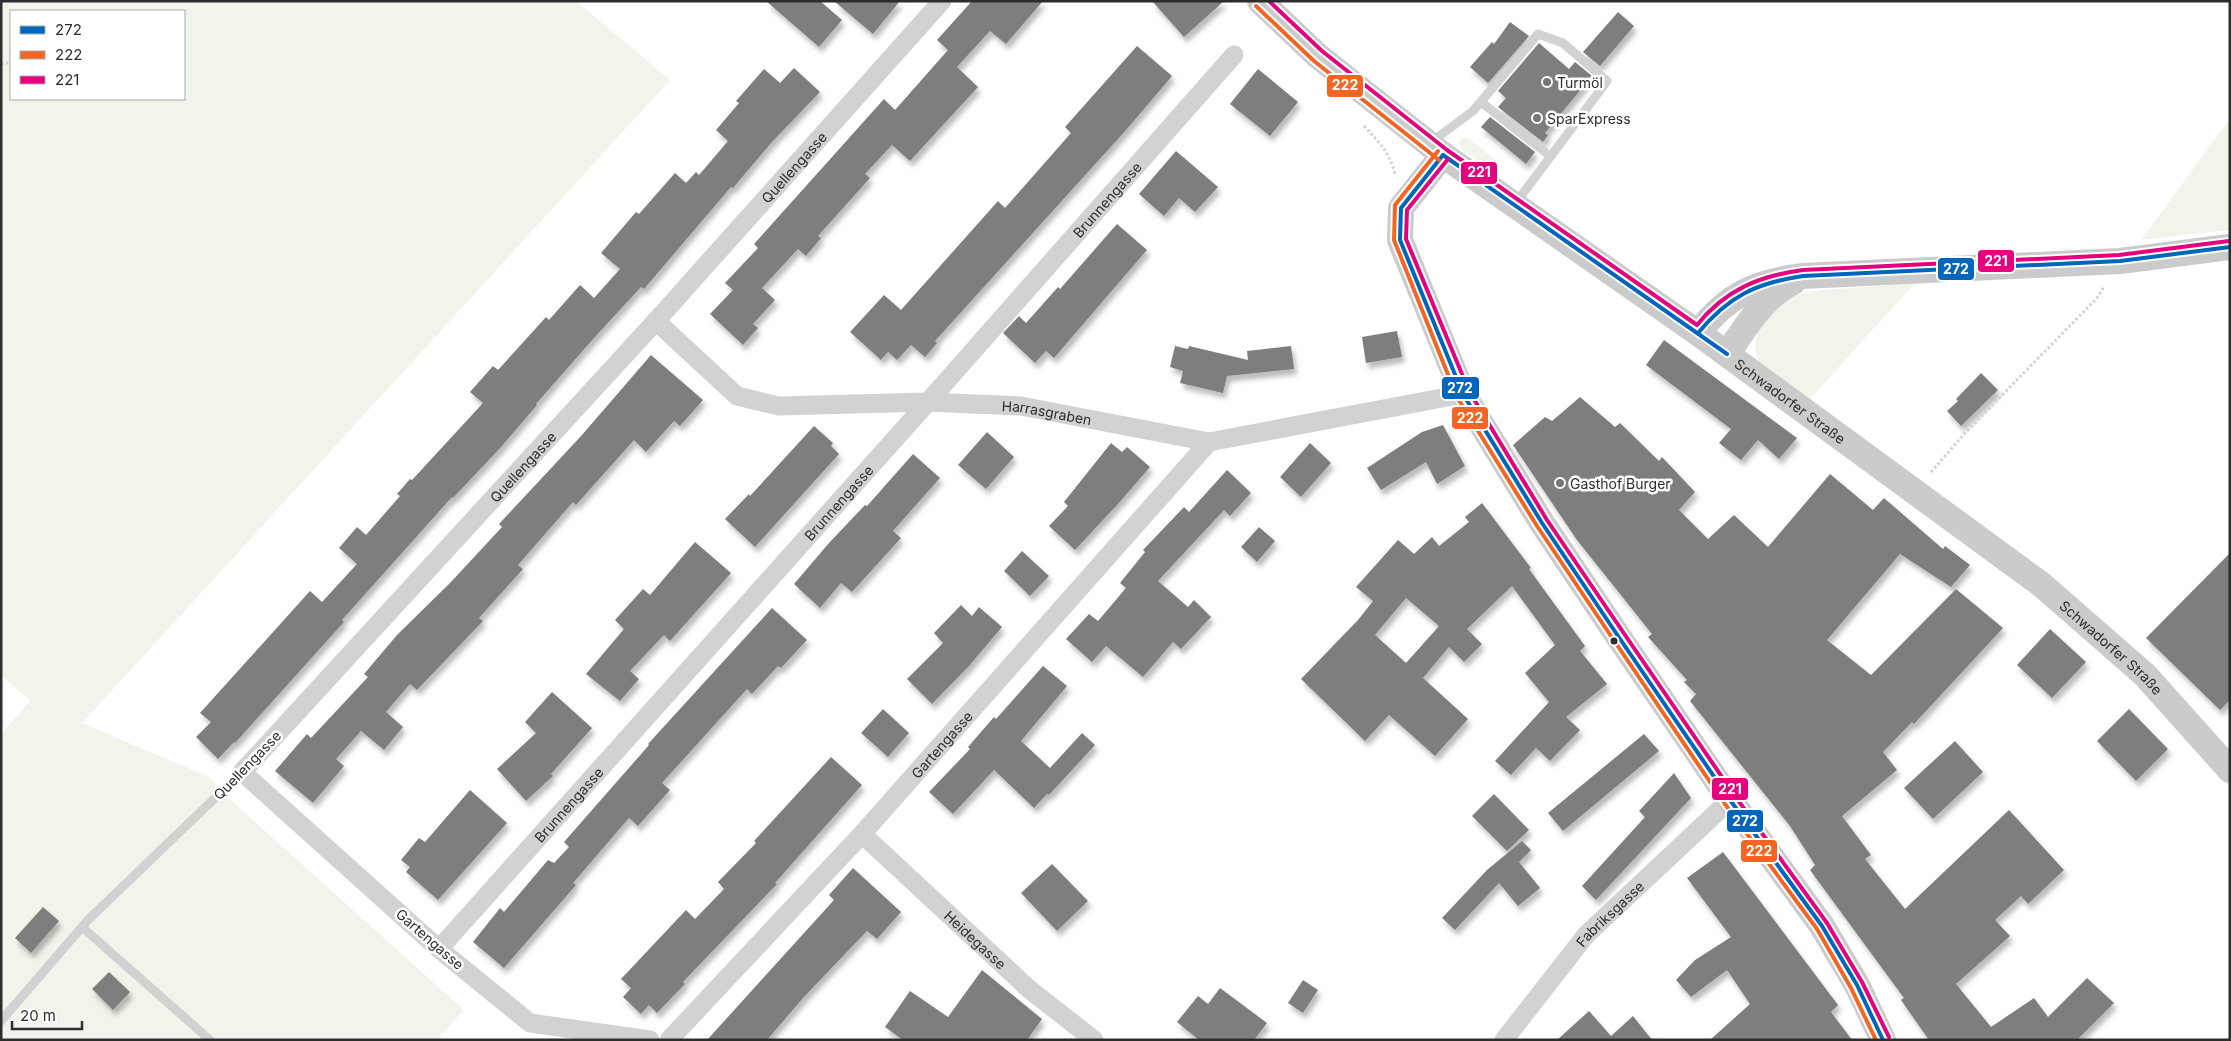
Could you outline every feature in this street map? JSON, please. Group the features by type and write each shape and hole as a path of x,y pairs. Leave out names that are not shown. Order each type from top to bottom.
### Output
{"main road":[{"name":"Schwadorfer Straße","path":"1260,1 1318,56 1436,149 1698,333 2042,585 2145,675 2230,770"},
{"path":"1436,149 1401,208 1400,240 1463,394 1542,524 1730,800 1822,926 1857,985 1883,1040"},
{"path":"1698,333 1718,310 1749,288 1776,280 1803,276 2120,261 2230,247"},
{"path":"1727,354 1761,306 1779,289 1803,276"}],"street":[{"name":"Quellengasse","path":"242,772 656,321 942,1"},
{"name":"Brunnengasse","path":"439,949 928,402 1234,55"},
{"name":"Harrasgraben","path":"656,321 737,396 779,406 928,402 1021,406 1209,442 1463,394"},
{"name":"Gartengasse","path":"669,1040 862,834 1209,442"},
{"name":"Gartengasse","path":"242,772 439,949 530,1023 607,1037 650,1040"},
{"name":"Fabriksgasse","path":"1504,1040 1586,935 1730,800"},
{"name":"Heidegasse","path":"862,834 1029,989 1094,1040"}],"lane":[{"path":"1436,149 1473,112 1538,34 1563,43 1607,81 1514,204"},
{"path":"1481,102 1550,156"},
{"name":"Quellengasse","path":"1,1021 85,924 242,772"},
{"path":"85,924 210,1040"}],"path":[{"path":"1914,492 1965,433 2097,298 2120,261"}],"shaded area":[{"path":"1,1 576,1 670,80 82,723 209,777 235,804 464,1010 437,1040 1,1040 1,733 31,701 1,676"},
{"path":"2230,119 2230,230 2141,240"},
{"path":"1462,138 1469,139 1499,163 1494,171 1462,149 1459,143"},
{"path":"1914,284 1809,400 1759,363 1755,347 1758,330 1777,304 1796,295 1820,290"}],"building":[{"path":"766,1 820,1 842,20 819,47"},
{"path":"834,1 900,1 873,34"},
{"path":"972,1 1043,1 1006,44 990,31 957,67 978,87 910,161 892,145 865,174 870,178 818,236 821,238 806,256 798,249 762,288 775,300 753,324 758,328 743,345 710,314 733,290 725,283 758,248 754,244 884,99 895,110 948,50 937,40"},
{"path":"1152,1 1224,1 1184,37"},
{"path":"1618,12 1634,26 1600,66 1583,52"},
{"path":"1510,22 1529,36 1488,83 1470,67 1492,42 1494,44"},
{"path":"1539,43 1569,69 1575,62 1592,76 1545,133 1548,135 1543,142 1498,107 1506,98 1498,91"},
{"path":"1137,46 1172,76 1127,129 935,341 937,343 925,357 911,345 897,360 888,352 881,360 850,332 884,295 901,310 998,201 1005,208 1071,133 1065,127"},
{"path":"794,68 820,92 772,142 733,188 731,187 644,289 641,287 594,338 502,446 452,497 342,620 344,622 235,743 218,759 196,737 211,722 200,713 310,591 322,602 357,564 339,548 357,527 366,535 400,496 397,494 410,479 412,480 483,403 470,392 493,366 498,370 546,317 549,320 580,285 594,298 620,269 601,253 636,212 639,214 675,173 686,183 696,172 699,175 728,141 716,130 739,103 736,101 764,69 780,83"},
{"path":"1258,69 1298,102 1270,136 1230,104"},
{"path":"1490,117 1535,152 1526,164 1481,127"},
{"path":"1176,151 1218,187 1195,212 1179,198 1164,216 1139,194"},
{"path":"1117,224 1147,250 1054,358 1046,351 1035,363 1003,333 1019,316 1026,323 1058,287 1060,289"},
{"path":"1397,331 1402,357 1366,363 1362,337"},
{"path":"1664,340 1797,438 1779,459 1758,440 1741,460 1719,443 1731,429 1646,365"},
{"path":"1175,346 1188,349 1189,346 1248,360 1247,351 1291,346 1294,369 1227,376 1223,393 1180,383 1183,371 1170,367"},
{"path":"651,355 703,400 680,426 674,421 646,452 634,440 576,505 573,502 518,565 523,569 479,618 483,621 417,690 410,684 386,712 403,727 384,750 361,731 336,759 344,766 313,803 275,771 307,734 311,738 368,677 364,674 397,635 450,583 502,527 499,524 582,435"},
{"path":"1981,373 1998,390 1961,426 1947,411 1958,401 1956,399"},
{"path":"1580,397 1615,427 1620,423 1659,461 1662,457 1695,492 1679,510 1708,539 1734,515 1768,547 1830,474 1873,510 1884,498 1943,549 1945,546 1970,565 1951,587 1900,554 1827,640 1871,675 1956,589 2003,628 1914,724 1912,722 1883,752 1897,770 1842,816 1871,855 1865,859 1905,909 2009,810 2064,870 2028,904 2021,896 1995,920 2010,936 1956,984 1991,1027 2034,998 2048,1017 2087,978 2114,1003 2077,1040 1929,1040 1901,1000 1904,998 1810,870 1815,865 1790,826 1690,701 1696,694 1684,682 1687,680 1648,637 1652,634 1577,540 1513,445 1545,417 1552,421"},
{"path":"1443,425 1465,466 1437,484 1426,462 1381,490 1367,468 1422,432"},
{"path":"814,426 833,443 831,446 839,454 755,547 725,519 749,494 750,496"},
{"path":"987,432 1014,457 986,489 958,465"},
{"path":"1111,443 1122,452 1127,447 1150,467 1075,550 1049,526 1068,506 1064,502"},
{"path":"1310,443 1331,463 1301,497 1280,477"},
{"path":"913,454 940,478 893,531 901,538 852,592 841,583 820,608 794,584 829,543 865,505 867,506"},
{"path":"1227,470 1251,493 1230,516 1224,510 1158,581 1188,607 1194,600 1211,617 1181,649 1173,642 1143,677 1106,646 1092,662 1066,639 1089,614 1098,621 1126,588 1120,583 1145,552 1143,550 1184,507 1189,512"},
{"path":"1482,503 1531,568 1529,569 1585,646 1580,651 1607,684 1566,717 1580,730 1550,761 1536,748 1511,775 1495,761 1549,702 1525,673 1555,645 1512,586 1467,629 1482,644 1464,662 1449,647 1423,678 1468,719 1435,756 1389,715 1365,741 1301,679 1358,620 1373,601 1356,587 1398,540 1414,554 1432,537 1439,546 1469,522 1465,517","holes":["1406,598 1439,626 1406,663 1375,635"]},
{"path":"1259,527 1275,541 1257,562 1241,547"},
{"path":"695,542 731,573 670,641 664,635 630,671 639,679 620,701 586,674 624,629 615,620 643,589 650,595"},
{"path":"1022,551 1049,576 1030,596 1004,571"},
{"path":"2230,553 2230,700 2220,710 2146,638"},
{"path":"961,605 972,616 979,607 1002,627 969,666 932,704 907,679 943,643 934,633"},
{"path":"772,608 807,640 781,668 778,666 752,694 747,689 662,783 670,790 638,826 629,818 573,883 576,885 504,968 473,942 500,908 504,912 548,860 554,863 569,847 564,842 648,744"},
{"path":"2050,629 2086,662 2052,698 2017,665"},
{"path":"1043,666 1067,686 1021,741 1050,768 1082,733 1095,745 1049,795 1047,794 1034,808 994,770 953,814 929,792 970,749 968,747 994,717 996,719"},
{"path":"552,692 592,728 551,774 553,776 526,801 497,769 536,733 525,722"},
{"path":"883,709 909,733 888,757 861,733"},
{"path":"2129,709 2168,749 2136,781 2097,741"},
{"path":"1644,734 1659,751 1563,831 1548,813"},
{"path":"1955,741 1983,772 1933,819 1904,788"},
{"path":"831,757 862,785 775,883 777,884 683,982 685,984 657,1013 649,1005 641,1014 623,997 631,988 621,979 686,910 695,919 724,889 718,882 756,843 754,841"},
{"path":"1674,773 1691,798 1596,900 1582,886 1645,817 1639,811"},
{"path":"470,790 507,823 438,900 406,872 410,867 401,860 419,838 425,842"},
{"path":"1494,794 1529,830 1507,851 1472,816"},
{"path":"1522,841 1531,850 1519,862 1540,888 1518,906 1499,883 1455,930 1442,918 1487,870"},
{"path":"1723,852 1838,1005 1831,1012 1852,1040 1710,1040 1750,1004 1727,970 1691,997 1676,980 1695,960 1731,937 1687,878"},
{"path":"1052,864 1088,901 1057,931 1021,893"},
{"path":"853,868 901,912 877,939 867,931 803,998 767,1040 707,1040 834,900 829,895"},
{"path":"43,907 59,921 31,953 15,938"},
{"path":"982,970 1042,1019 1027,1040 903,1040 885,1027 910,991 948,1017"},
{"path":"109,972 130,992 113,1010 92,989"},
{"path":"1303,980 1318,990 1303,1013 1288,1003"},
{"path":"1220,988 1267,1023 1254,1040 1199,1040 1177,1022 1198,996 1208,1004"},
{"path":"1589,1011 1611,1036 1633,1016 1652,1040 1557,1040"}],"transit line":[{"name":"221","path":"1269,1 1322,51 1447,150 1697,325 1719,302 1744,287 1772,276 1803,270 2119,255 2229,241"},
{"name":"222","path":"1256,6 1314,61 1439,160"},
{"name":"222","path":"1438,151 1395,205 1394,240 1457,397 1537,526 1613,639 1725,804 1817,929 1851,988 1876,1040"},
{"name":"272","path":"1443,155 1401,208 1400,240 1463,394 1542,523 1618,636 1730,800 1822,926 1857,985 1883,1040"},
{"name":"272","path":"1443,155 1727,354"},
{"name":"221","path":"1448,159 1407,210 1406,239 1469,391 1547,520 1735,796 1827,923 1862,982 1889,1037"},
{"name":"272","path":"1698,333 1721,309 1744,293 1757,287 1803,276 2120,261 2230,247"}],"place":[{"name":"Turmöl","path":"1547,82"},
{"name":"SparExpress","path":"1537,118"},
{"name":"Gasthof Burger","path":"1560,483"}]}
